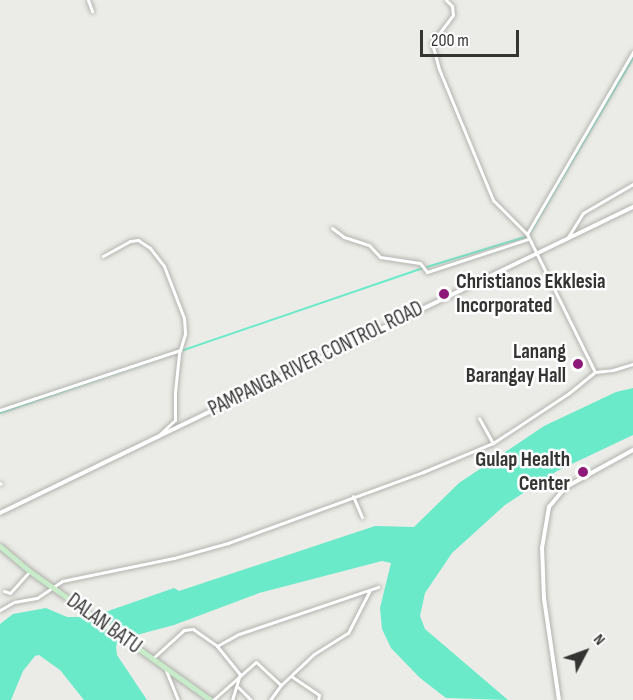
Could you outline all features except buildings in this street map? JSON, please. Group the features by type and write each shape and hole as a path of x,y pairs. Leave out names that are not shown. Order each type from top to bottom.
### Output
{"main road":[{"name":"PAMPANGA RIVER CONTROL ROAD","path":"0,513 501,269 536,256 633,207"},
{"path":"559,700 544,599 542,548 549,507 566,487 633,450"},
{"name":"DALAN BATU","path":"0,546 30,572 212,700"}],"street":[{"path":"88,0 92,11"},
{"path":"446,0 452,6 453,15 432,43 439,69 494,200 527,236 595,372"},
{"path":"332,228 344,237 369,244 380,258 420,263 427,272 527,236 633,52"},
{"path":"567,239 583,213 633,184"},
{"path":"103,256 130,241 138,240 150,248 164,266 184,318 185,334 179,352 176,420 155,438"},
{"path":"0,410 179,352"},
{"path":"0,610 14,602 37,598 52,587 85,575 174,558 228,543 423,472 493,443 569,393 595,372 633,364"},
{"path":"479,418 493,443"},
{"path":"353,496 362,517"},
{"path":"4,591 10,593 30,572"},
{"path":"217,646 240,634 378,587"},
{"path":"270,700 281,685 314,654 348,633 370,590"},
{"path":"152,659 188,628 217,646 240,674 238,687 232,700"},
{"path":"212,700 253,663 258,662 281,685"},
{"path":"165,668 178,700"},
{"path":"291,676 316,693 318,700"},
{"path":"238,687 251,700"}],"shaded area":[{"path":"633,388 633,435 557,471 505,505 452,553 425,593 420,616 425,629 508,700 446,698 420,678 391,648 382,629 380,608 391,563 382,561 259,593 174,625 118,640 117,655 147,700 84,700 60,670 39,655 35,656 23,671 11,700 0,700 0,624 13,614 46,608 67,617 91,617 174,588 179,591 375,526 414,527 459,483 544,426 616,392"}],"waterway":[{"path":"530,233 633,58"},
{"path":"427,267 525,237"},
{"path":"0,413 423,268"}],"place":[{"name":"Christianos Ekklesia Incorporated","path":"444,294"},
{"name":"Lanang Barangay Hall","path":"578,364"},
{"name":"Gulap Health Center","path":"583,472"}]}
